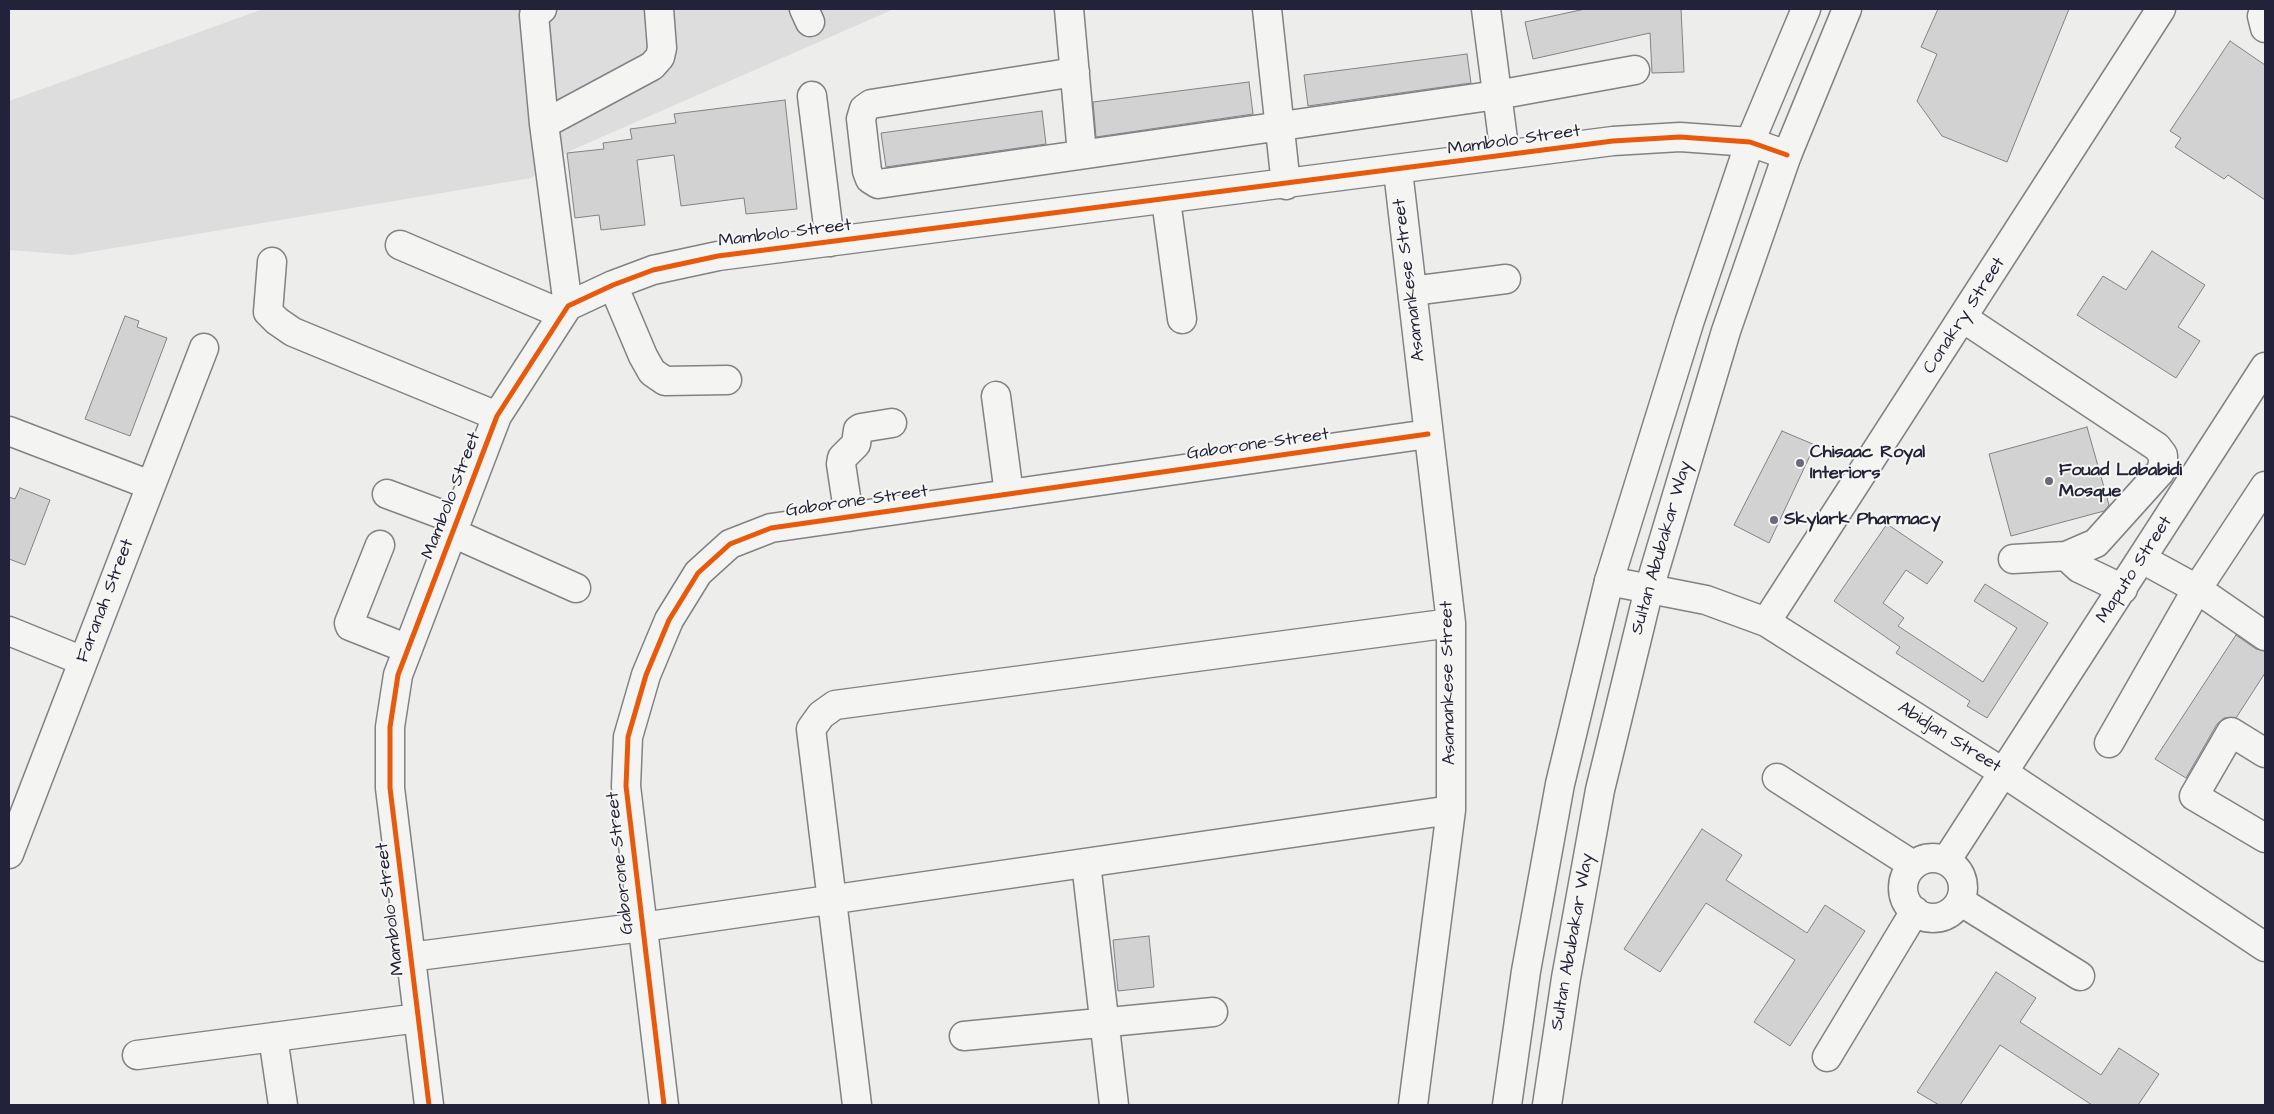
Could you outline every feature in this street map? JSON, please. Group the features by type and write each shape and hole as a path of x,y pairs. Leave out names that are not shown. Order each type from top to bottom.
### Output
{"street":[{"path":"400,245 565,310 534,16 542,9"},
{"path":"544,124 652,66 660,57 662,48 659,9"},
{"path":"1069,9 1082,154"},
{"path":"1267,9 1286,185"},
{"path":"1486,9 1505,155"},
{"path":"1507,1105 1526,971 1560,784 1609,582 1690,320 1750,142 1806,9"},
{"name":"Sultan Abubakar Way","path":"1547,1105 1566,978 1600,790 1648,588 1726,331 1787,155 1847,9"},
{"name":"Conakry Street","path":"1766,622 2161,9"},
{"path":"2265,9 2262,16 2265,28"},
{"path":"1074,72 871,104 864,109 861,118 867,172 870,179 878,184 1497,95 1635,70"},
{"path":"812,96 830,242"},
{"name":"Mambolo Street","path":"429,1105 390,788 390,727 398,675 497,416 565,310 613,285 653,270 718,256 1286,185 1613,141 1680,137 1750,142 1787,155"},
{"name":"Asamankese Street","path":"1398,170 1451,623 1451,810 1413,1105"},
{"path":"1166,200 1182,320"},
{"path":"272,262 268,312 276,321 293,332 497,416"},
{"path":"1412,291 1506,279"},
{"path":"613,285 642,356 652,372 665,381 727,380"},
{"path":"1963,318 2162,451 2164,460 2160,472 2096,543 2066,556 2013,559"},
{"name":"Faranah Street","path":"10,847 204,348"},
{"name":"Maputo Street","path":"1946,860 2142,559 2261,383"},
{"path":"996,396 1010,494"},
{"path":"849,517 841,464 842,458 856,444 860,428 892,423"},
{"path":"9,431 150,485"},
{"name":"Gaborone Street","path":"664,1105 626,786 628,737 646,676 670,620 698,573 730,544 771,528 1428,434"},
{"path":"2109,743 2198,589 2265,486"},
{"path":"388,494 576,588"},
{"path":"380,545 349,623 350,626 408,649"},
{"path":"2066,556 2079,568 2123,589"},
{"path":"2142,559 2198,589 2265,636"},
{"name":"Abidjan Street","path":"1609,582 1706,600 1766,622 2004,773 2265,948"},
{"path":"857,1105 810,729 821,715 835,705 1451,623"},
{"path":"9,631 83,661"},
{"path":"2265,753 2231,732 2194,796 2265,838"},
{"path":"1777,778 1913,865"},
{"path":"410,957 642,928 1451,810"},
{"path":"1934,857 1946,860 1956,868 1962,878 1963,889 1960,901 1953,910 1943,916 1931,918 1915,911 1904,898 1903,886 1906,874 1913,865 1923,859 1934,857"},
{"path":"1086,863 1103,1024 1114,1105"},
{"path":"1960,901 2080,976"},
{"path":"1826,1057 1915,911"},
{"path":"964,1036 1214,1012"},
{"path":"137,1055 418,1018"},
{"path":"273,1037 283,1105"}],"shaded area":[{"path":"263,9 894,9 563,154 531,178 72,255 9,250 9,101"}],"building":[{"path":"1585,9 1681,9 1684,72 1652,73 1650,33 1533,59 1525,22"},
{"path":"1938,9 2069,9 2007,162 1942,136 1917,101 1937,54 1921,47"},
{"path":"2230,41 2265,65 2265,200 2228,175 2224,179 2175,147 2181,138 2170,131"},
{"path":"1467,54 1471,83 1308,106 1304,75"},
{"path":"1249,82 1253,114 1096,137 1093,102"},
{"path":"785,100 797,209 746,214 744,198 681,206 674,155 637,160 645,225 601,230 599,215 575,218 567,153 604,149 603,143 632,139 630,129 676,123 674,114"},
{"path":"1042,111 1046,144 886,167 881,133"},
{"path":"2152,251 2205,285 2178,327 2200,341 2176,378 2077,315 2103,276 2126,290"},
{"path":"125,316 139,321 137,327 167,338 130,436 85,419"},
{"name":"Fouad Lababidi Mosque","path":"2087,427 2109,505 2104,511 2011,536 1989,454"},
{"path":"1782,431 1815,445 1769,543 1734,525"},
{"path":"20,488 50,500 25,565 9,559 9,497 15,499"},
{"path":"1887,524 1943,562 1927,584 1906,570 1883,603 1904,618 1898,626 1983,682 2017,628 1974,601 1985,584 2048,623 1987,718 1967,706 1970,701 1896,653 1900,647 1834,601"},
{"path":"2236,635 2256,649 2265,651 2265,673 2236,718 2224,718 2217,724 2186,778 2155,759"},
{"path":"1702,829 1742,855 1726,880 1807,933 1825,905 1865,931 1790,1046 1754,1022 1795,960 1706,903 1660,972 1624,949"},
{"path":"1149,936 1154,987 1118,991 1113,940"},
{"path":"1996,972 2036,998 2020,1022 2101,1075 2119,1048 2159,1074 2138,1105 2092,1105 2000,1045 1960,1105 1939,1105 1917,1092"}],"cycle path":[{"path":"429,1105 390,788 390,727 398,675 497,416 568,306 613,285 653,270 718,256 1613,141 1680,137 1750,142 1787,155"},
{"path":"664,1105 626,786 628,737 646,675 669,620 698,573 730,544 771,528 1428,434"}],"place":[{"name":"Chisaac Royal Interiors","path":"1800,463"},
{"name":"Fouad Lababidi Mosque","path":"2049,481"},
{"name":"Skylark Pharmacy","path":"1774,520"}]}
